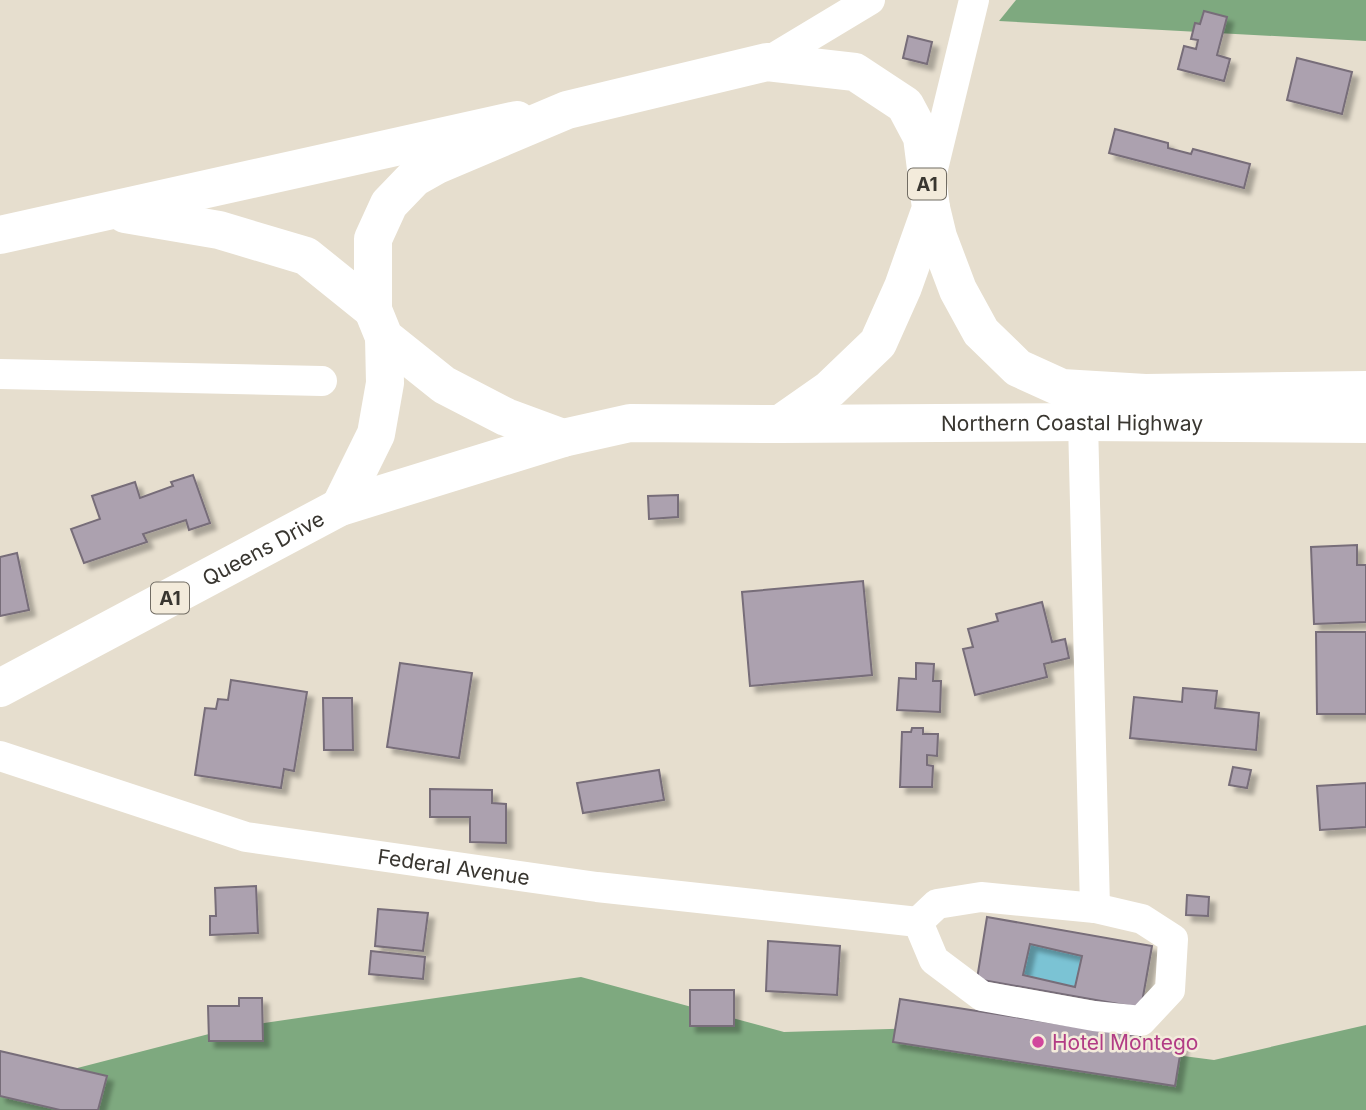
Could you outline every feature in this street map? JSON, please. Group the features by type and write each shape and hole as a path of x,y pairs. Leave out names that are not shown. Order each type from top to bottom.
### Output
{"main road":[{"name":"A1","path":"379,323 373,239 389,204 414,178 566,110 767,62 855,72 905,104 922,137 929,200 903,287 878,343 830,389 780,424 630,423 562,438"},
{"path":"0,235 566,110"},
{"name":"Northern Coastal Highway","path":"929,200 938,237 958,290 981,332 1018,368 1062,388 1144,393 1366,390"},
{"path":"105,211 219,230 306,256 444,385 506,417 562,438"},
{"name":"Queens Drive","path":"340,507 376,434 385,383 379,323"},
{"name":"Northern Coastal Highway","path":"780,424 1366,424"},
{"name":"Queens Drive","path":"0,688 340,507 562,438"}],"street":[{"path":"767,62 870,0"},
{"path":"929,200 974,0"},
{"path":"0,374 322,381"},
{"path":"1083,422 1095,908"},
{"name":"Federal Avenue","path":"0,756 246,837 597,887 901,918 918,922"},
{"path":"981,897 1095,908 1142,919 1173,939 1170,990 1140,1021 1094,1016 982,996 934,960 918,922 937,904 981,897"}],"green space":[{"path":"1016,0 1366,0 1366,41 999,21"},
{"path":"581,977 784,1032 960,1027 1214,1060 1366,1025 1366,1110 0,1110 0,1057 58,1073 236,1027"}],"water":[{"path":"1030,944 1082,956 1075,987 1023,975"}],"building":[{"path":"1204,11 1227,17 1217,55 1230,59 1224,81 1178,69 1184,46 1196,49 1198,40 1191,39 1195,23 1200,24"},
{"path":"908,36 932,42 927,64 903,58"},
{"path":"1297,58 1352,72 1342,114 1287,100"},
{"path":"1115,129 1168,143 1168,148 1191,154 1193,149 1250,164 1244,188 1109,153"},
{"path":"193,475 210,523 189,530 186,520 143,534 147,542 84,563 71,529 100,519 92,496 135,482 140,498 173,486 171,482"},
{"path":"678,495 678,517 649,519 648,496"},
{"path":"1357,545 1357,565 1366,565 1366,622 1314,624 1311,547"},
{"path":"17,553 29,610 0,616 0,557"},
{"path":"863,581 872,675 750,686 742,592"},
{"path":"1042,602 1052,642 1065,639 1069,658 1044,664 1047,677 975,695 963,649 973,647 968,629 998,621 996,614"},
{"path":"1316,632 1366,632 1366,714 1317,714"},
{"path":"400,663 472,673 459,758 387,747"},
{"path":"916,663 934,664 933,681 941,681 940,712 897,710 899,678 916,679"},
{"path":"231,680 307,692 294,771 284,769 281,788 195,775 205,708 216,709 218,699 228,700"},
{"path":"1183,688 1217,691 1215,708 1259,713 1256,750 1130,738 1134,697 1182,702"},
{"path":"323,698 352,698 353,750 324,750"},
{"path":"912,728 923,728 923,734 938,734 937,756 927,755 927,765 933,766 932,787 900,787 902,732 911,732"},
{"path":"1233,767 1251,770 1247,788 1229,785"},
{"path":"659,770 664,800 583,813 577,783"},
{"path":"1366,783 1366,827 1320,830 1317,786"},
{"path":"430,789 492,790 492,803 506,804 506,843 470,842 470,817 430,817"},
{"path":"256,886 258,933 210,935 210,916 216,916 215,888"},
{"path":"1187,895 1209,897 1208,916 1186,915"},
{"path":"378,909 428,913 423,951 375,946"},
{"path":"987,917 1152,946 1141,1008 977,979","holes":["1030,944 1082,956 1075,987 1023,975"]},
{"path":"768,941 840,946 837,995 766,991"},
{"path":"371,951 425,957 423,979 369,974"},
{"path":"690,990 734,990 734,1026 690,1026"},
{"path":"239,998 262,998 263,1041 209,1041 208,1006 239,1006"},
{"name":"Hotel Montego","path":"900,999 1182,1043 1175,1086 893,1042"},
{"path":"0,1051 107,1076 98,1110 60,1110 0,1096"}],"place":[{"name":"Hotel Montego","path":"1038,1042"}]}
